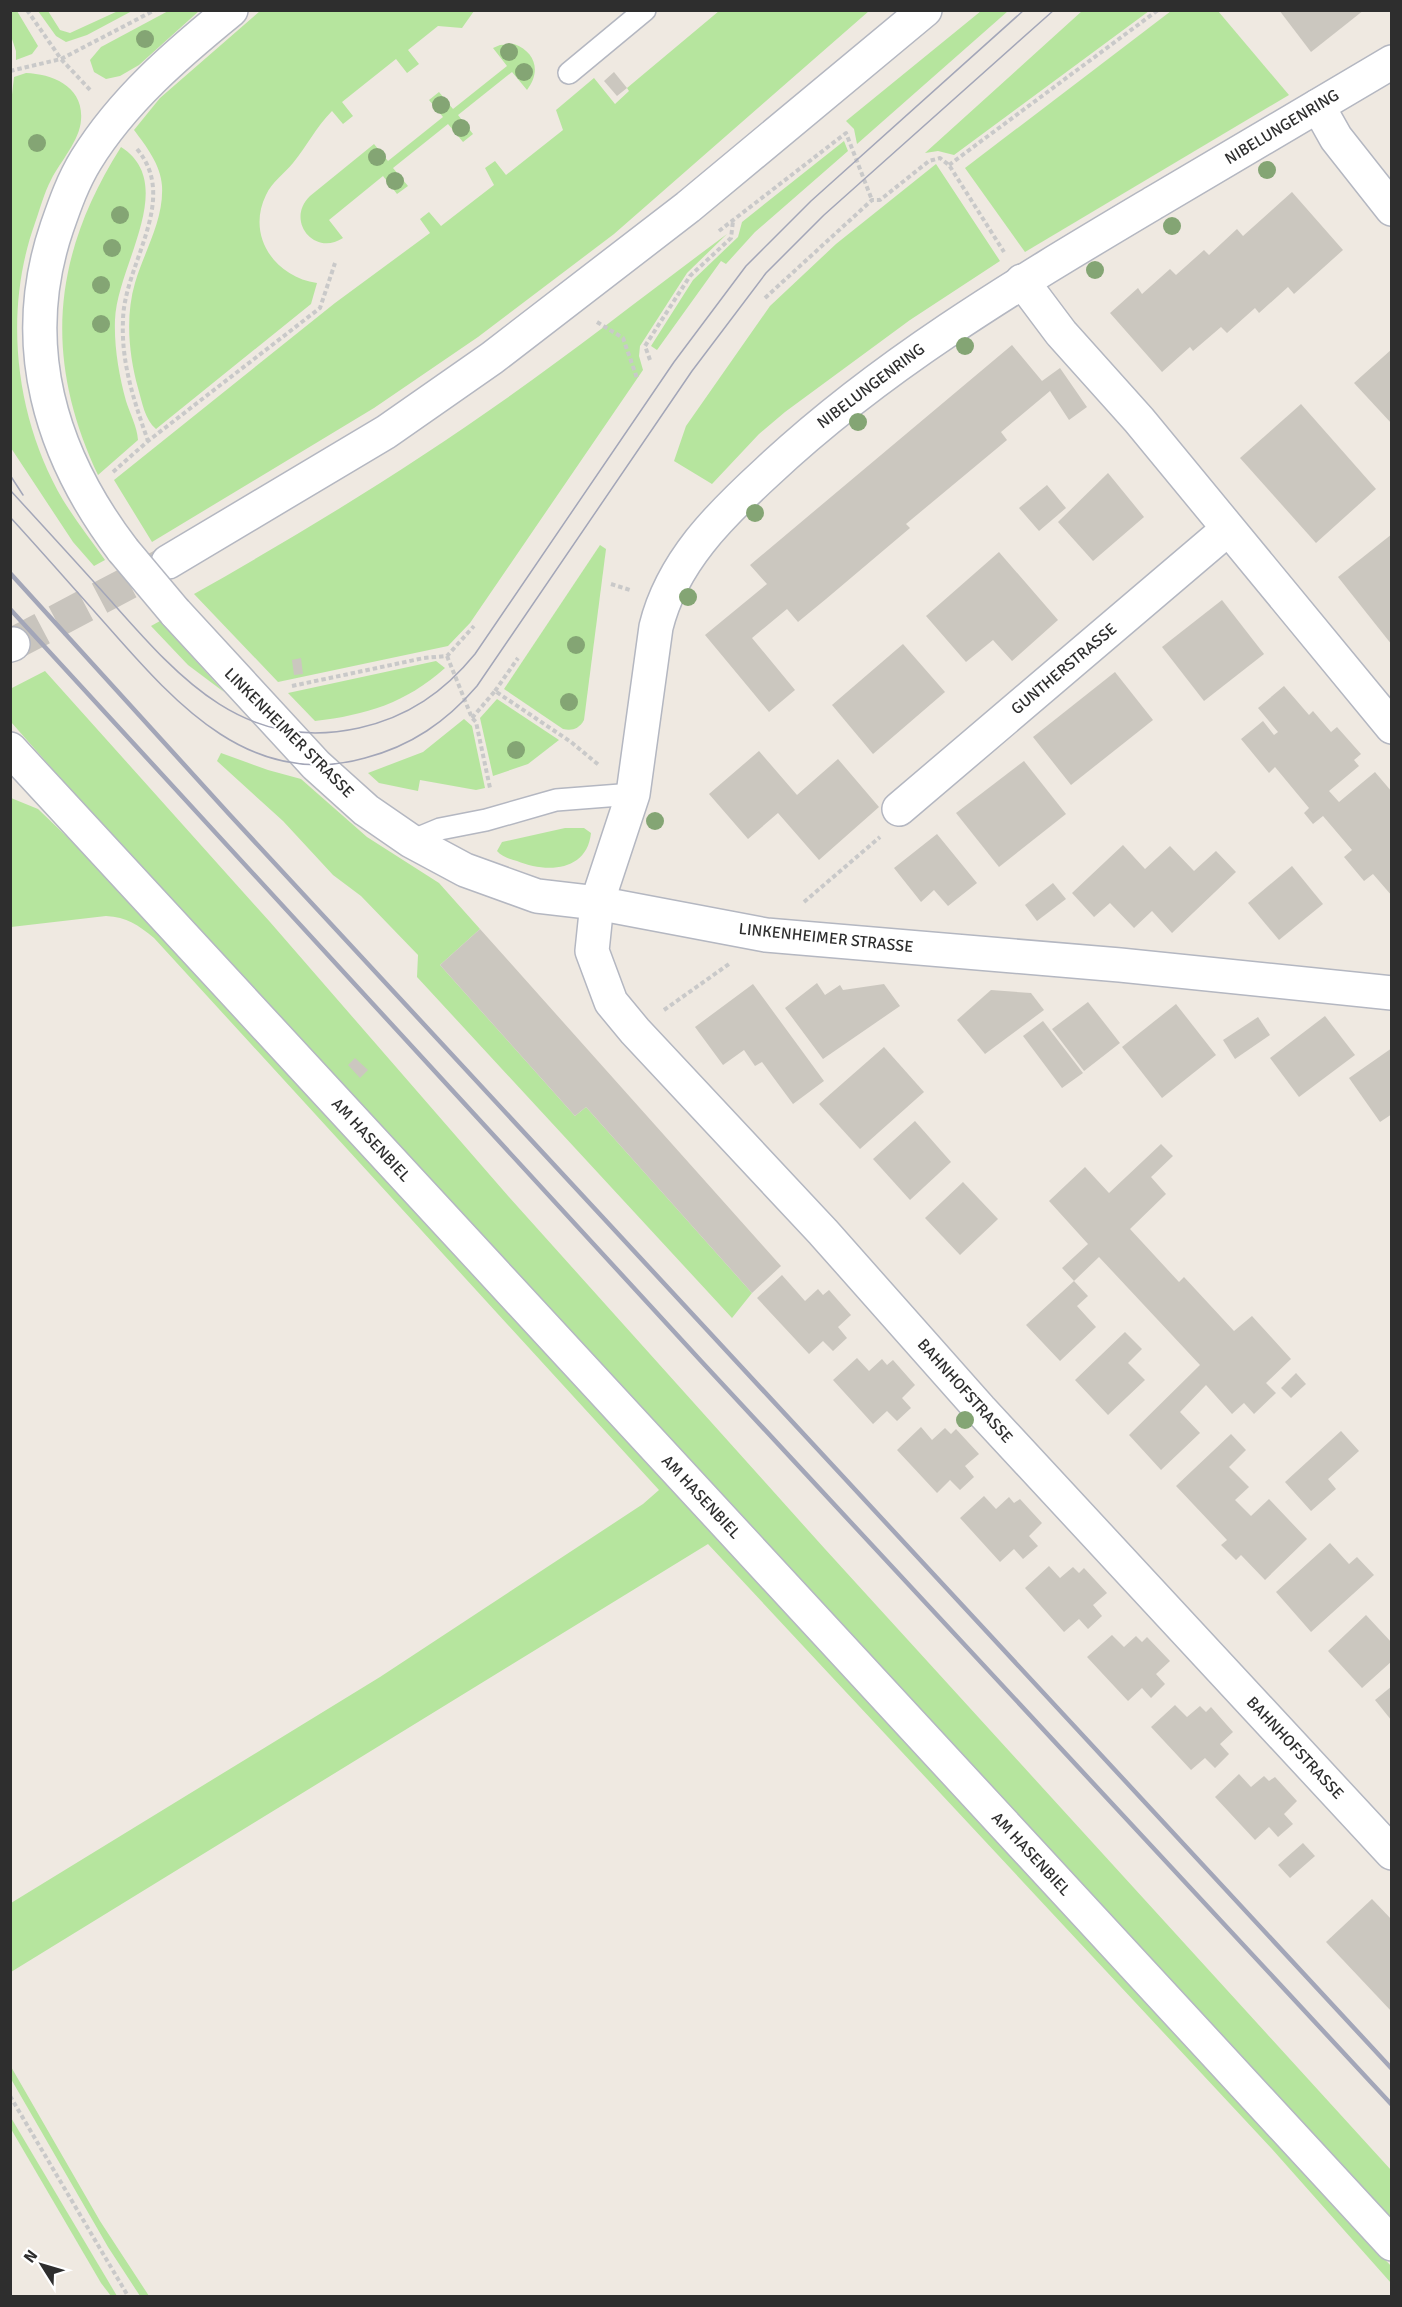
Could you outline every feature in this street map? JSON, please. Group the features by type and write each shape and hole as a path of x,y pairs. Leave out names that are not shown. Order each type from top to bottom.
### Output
{"street":[{"name":"LINKENHEIMER STRASSE","path":"231,10 155,75 113,123 86,160 68,195 43,278 39,319 42,374 48,405 62,444 88,500 123,550 175,612 316,765 366,810 411,841 465,870 537,896 597,903 766,935 1120,965 1392,993"},
{"path":"168,562 386,432 492,358 670,222 925,10"},
{"name":"NIBELUNGENRING","path":"597,903 633,794 656,627 662,601 681,566 740,497 845,403 933,339 1022,281 1392,62"},
{"path":"1318,106 1335,138 1392,208"},
{"path":"1022,281 1061,333 1139,420 1392,727"},
{"name":"GUNTHERSTRASSE","path":"899,809 1228,529"},
{"name":"AM HASENBIEL","path":"10,748 1392,2244"},
{"name":"BAHNHOFSTRASSE","path":"597,903 592,951 611,1002 635,1031 823,1232 980,1409 1392,1853"}],"lane":[{"path":"569,73 645,10"},
{"path":"411,841 440,829 496,817 556,800 633,794"}],"path":[{"path":"27,10 61,59 86,83 113,123 142,155 152,173 154,186 150,220 128,283 123,320 127,374 148,441 320,308 335,263"},
{"path":"10,71 61,59 155,10"},
{"path":"950,165 1158,10"},
{"path":"650,360 645,346 660,320 690,276 731,238 734,220 846,133 872,200"},
{"path":"765,298 872,200 880,200 929,161 940,158 950,165 1022,281"},
{"path":"596,321 623,338 637,378"},
{"path":"288,687 424,658 447,656 474,626"},
{"path":"447,656 476,723 496,817"},
{"path":"472,718 495,691 518,658"},
{"path":"495,691 572,742 633,794"},
{"path":"635,1031 766,935 900,820 899,809"},
{"path":"10,2096 128,2296"}],"green space":[{"path":"11,10 17,11 38,46 32,54 16,60 16,51 11,36"},
{"path":"170,10 199,11 139,65 120,76 106,79 94,72 90,60 101,47"},
{"path":"38,11 48,11 60,30 70,33 118,11 132,11 87,35 66,42 56,36"},
{"path":"260,11 474,11 462,28 438,26 408,50 419,64 407,73 396,59 342,102 353,116 343,124 332,111 293,163 271,186 261,210 262,239 268,252 288,272 317,283 311,304 156,429 147,416 138,388 130,349 129,322 135,283 160,211 162,186 156,163 134,130 160,98"},
{"path":"719,11 869,11 614,234 478,337 374,408 152,542 114,480 335,303 430,233 420,219 429,212 441,226 494,185 485,168 495,161 506,175 563,130 556,110 594,78 615,104 629,91 627,88"},
{"path":"981,11 1008,11 857,144 854,129 846,121"},
{"path":"1082,11 1149,11 954,155 938,151 925,153"},
{"path":"1171,11 1218,11 1289,95 1025,252 965,168"},
{"path":"514,44 527,52 534,63 534,76 527,90 512,72 458,115 473,134 463,142 448,124 393,168 408,186 397,194 383,176 329,220 343,238 332,243 322,243 306,233 301,215 303,205 310,196 374,144 388,161 443,117 429,100 439,92 453,109 507,66 493,48"},
{"path":"26,73 46,76 65,84 72,91 81,109 80,128 46,190 25,257 19,292 17,328 19,364 34,435 63,500 105,560 94,566 73,542 11,448 10,112 14,77"},
{"path":"844,141 848,151 755,232 726,264 721,261 657,350 651,346 693,280 738,237 742,222"},
{"path":"121,147 137,163 145,182 145,203 140,227 118,298 115,320 119,371 138,440 98,475 80,432 69,390 63,349 63,308 69,268 81,228 98,188"},
{"path":"936,164 1000,261 910,320 785,412 759,434 712,484 674,461 686,426 770,306 836,244"},
{"path":"727,234 687,273 640,346 639,356 643,370 470,623 448,646 278,682 194,594 354,500 431,450 563,358"},
{"path":"600,545 606,549 584,720 575,729 563,729 504,689"},
{"path":"160,621 224,692 188,665 151,626"},
{"path":"436,661 445,668 415,690 385,705 351,715 315,721 288,693"},
{"path":"45,671 270,922 509,1197 825,1549 1391,2170 1391,2223 107,831 11,722 10,689"},
{"path":"497,699 559,740 528,764 493,776 480,718"},
{"path":"464,719 472,726 485,788 476,790 420,780 418,791 379,783 368,773 423,752"},
{"path":"221,753 301,779 367,837 439,883 480,929 440,965 575,1116 586,1107 752,1293 732,1318 417,977 418,955 361,896 333,875 283,821 217,761"},
{"path":"11,798 38,809 84,853 1391,2266 1391,2283 1272,2149 708,1544 11,1972 11,1903 380,1677 643,1504 659,1490 154,938 132,923 106,916 11,927"},
{"path":"565,828 584,828 591,833 588,846 582,856 563,866 552,868 528,865 506,858 497,851 502,842"},
{"path":"10,2065 100,2221 149,2296 140,2296 108,2247 11,2079"},
{"path":"10,2116 117,2296 111,2296 101,2283 11,2129"}],"building":[{"path":"1279,10 1364,10 1311,52"},
{"path":"614,72 627,88 617,96 604,81"},
{"path":"1292,192 1343,250 1294,294 1288,287 1259,313 1255,308 1227,333 1221,327 1193,351 1190,347 1162,372 1110,313 1138,288 1142,294 1170,269 1176,275 1204,250 1209,255 1237,229 1243,236"},
{"path":"1012,345 1042,381 1060,368 1087,407 1069,420 1050,391 1001,432 1007,440 906,524 910,528 826,599 798,622 787,609 752,638 795,690 769,712 705,635 767,584 750,565"},
{"path":"1392,349 1392,424 1354,383"},
{"path":"1301,404 1376,489 1316,543 1240,458"},
{"path":"1108,473 1144,517 1093,561 1058,522"},
{"path":"1047,485 1066,508 1039,531 1019,508"},
{"path":"1392,534 1392,645 1338,577"},
{"path":"999,552 1058,620 1012,661 993,640 966,662 926,616"},
{"path":"1222,600 1264,654 1204,701 1162,647"},
{"path":"903,644 945,692 873,754 832,705"},
{"path":"301,658 303,674 294,675 292,660"},
{"path":"1115,672 1153,720 1071,785 1033,737"},
{"path":"1284,686 1309,715 1313,711 1331,732 1337,727 1361,754 1354,760 1359,766 1329,791 1339,802 1375,772 1392,792 1392,896 1373,874 1364,881 1344,857 1352,850 1323,816 1313,824 1304,813 1309,808 1275,767 1269,773 1241,739 1263,721 1274,735 1278,732 1258,708"},
{"path":"759,751 797,795 838,759 879,807 819,860 778,813 748,839 709,794"},
{"path":"1024,761 1066,814 999,867 956,813"},
{"path":"937,834 977,883 948,906 934,890 921,902 894,868"},
{"path":"1123,845 1145,869 1170,846 1194,871 1216,851 1236,872 1172,933 1152,911 1134,928 1110,903 1094,917 1072,893"},
{"path":"1292,866 1323,904 1279,940 1248,903"},
{"path":"1053,883 1066,899 1037,921 1025,905"},
{"path":"480,929 781,1266 752,1293 586,1107 575,1116 440,965"},
{"path":"817,983 825,995 840,985 843,990 884,984 900,1006 823,1059 785,1008"},
{"path":"753,984 824,1081 793,1104 762,1062 755,1066 744,1050 723,1065 695,1027"},
{"path":"991,990 1031,993 1044,1010 985,1054 957,1020"},
{"path":"1088,1002 1120,1043 1084,1071 1052,1029"},
{"path":"1176,1004 1216,1055 1162,1098 1122,1047"},
{"path":"1325,1016 1355,1055 1299,1097 1270,1058"},
{"path":"1258,1017 1270,1035 1235,1059 1223,1040"},
{"path":"1043,1021 1083,1073 1062,1088 1023,1036"},
{"path":"884,1047 924,1092 860,1149 819,1104"},
{"path":"1392,1048 1392,1114 1380,1122 1349,1078"},
{"path":"355,1058 368,1070 360,1078 348,1065"},
{"path":"915,1121 951,1162 910,1200 873,1159"},
{"path":"1161,1144 1173,1156 1151,1177 1166,1194 1130,1229 1179,1282 1184,1277 1234,1331 1252,1316 1291,1359 1266,1383 1276,1393 1254,1414 1244,1403 1232,1414 1206,1385 1180,1412 1200,1433 1161,1470 1129,1435 1200,1365 1099,1257 1074,1281 1062,1268 1088,1244 1049,1201 1085,1167 1109,1193"},
{"path":"963,1182 998,1219 960,1255 925,1218"},
{"path":"782,1275 805,1301 818,1289 823,1295 829,1290 851,1315 838,1327 847,1338 833,1351 823,1341 809,1354 757,1298"},
{"path":"1074,1281 1088,1296 1077,1306 1096,1327 1060,1361 1026,1325"},
{"path":"1125,1332 1142,1349 1128,1363 1145,1380 1108,1415 1075,1380"},
{"path":"857,1358 869,1371 882,1359 887,1365 893,1360 915,1385 902,1398 911,1408 897,1421 887,1411 873,1424 833,1380"},
{"path":"1296,1373 1306,1384 1291,1398 1281,1388"},
{"path":"921,1427 932,1440 945,1428 951,1434 956,1429 979,1454 965,1466 974,1477 960,1490 950,1480 937,1493 897,1450"},
{"path":"1341,1431 1359,1451 1328,1479 1336,1489 1311,1511 1285,1482"},
{"path":"1231,1434 1246,1450 1229,1467 1249,1487 1235,1500 1251,1516 1269,1499 1307,1539 1265,1580 1241,1555 1236,1560 1221,1545 1227,1540 1176,1486"},
{"path":"984,1496 996,1509 1009,1497 1014,1503 1020,1499 1042,1523 1029,1536 1038,1546 1023,1559 1014,1549 1000,1562 960,1518"},
{"path":"1330,1543 1349,1564 1357,1557 1374,1575 1311,1632 1276,1592"},
{"path":"1049,1566 1060,1578 1073,1567 1079,1573 1084,1568 1107,1593 1093,1605 1102,1616 1088,1629 1079,1619 1064,1632 1025,1588"},
{"path":"1366,1615 1392,1643 1392,1661 1362,1688 1328,1651"},
{"path":"1112,1635 1124,1647 1136,1636 1142,1642 1147,1637 1170,1661 1156,1674 1165,1684 1151,1698 1142,1688 1128,1701 1087,1657"},
{"path":"1392,1686 1392,1721 1375,1700"},
{"path":"1175,1705 1187,1717 1200,1706 1206,1712 1211,1707 1233,1732 1220,1744 1229,1754 1215,1768 1205,1758 1191,1770 1151,1727"},
{"path":"1239,1774 1251,1787 1264,1776 1269,1781 1275,1777 1297,1801 1284,1814 1293,1824 1278,1837 1269,1827 1255,1840 1215,1797"},
{"path":"1303,1843 1315,1856 1290,1878 1278,1865"},
{"path":"1372,1899 1392,1920 1392,2012 1326,1942"}],"tunnel":[{"path":"13,644 168,562"}],"tram line":[{"path":"10,490 163,657 189,682 218,703 248,719 281,730 318,733 359,728 409,710 451,680 475,654 674,362 746,266 811,201 1024,10"},
{"path":"10,517 162,686 190,712 220,734 252,751 287,762 324,765 365,758 398,747 427,731 453,711 477,686 692,371 766,273 824,215 1054,10"},
{"path":"10,475 23,495"}],"railway":[{"path":"10,573 229,814 1392,2069"},
{"path":"10,609 701,1361 1392,2105"}]}
